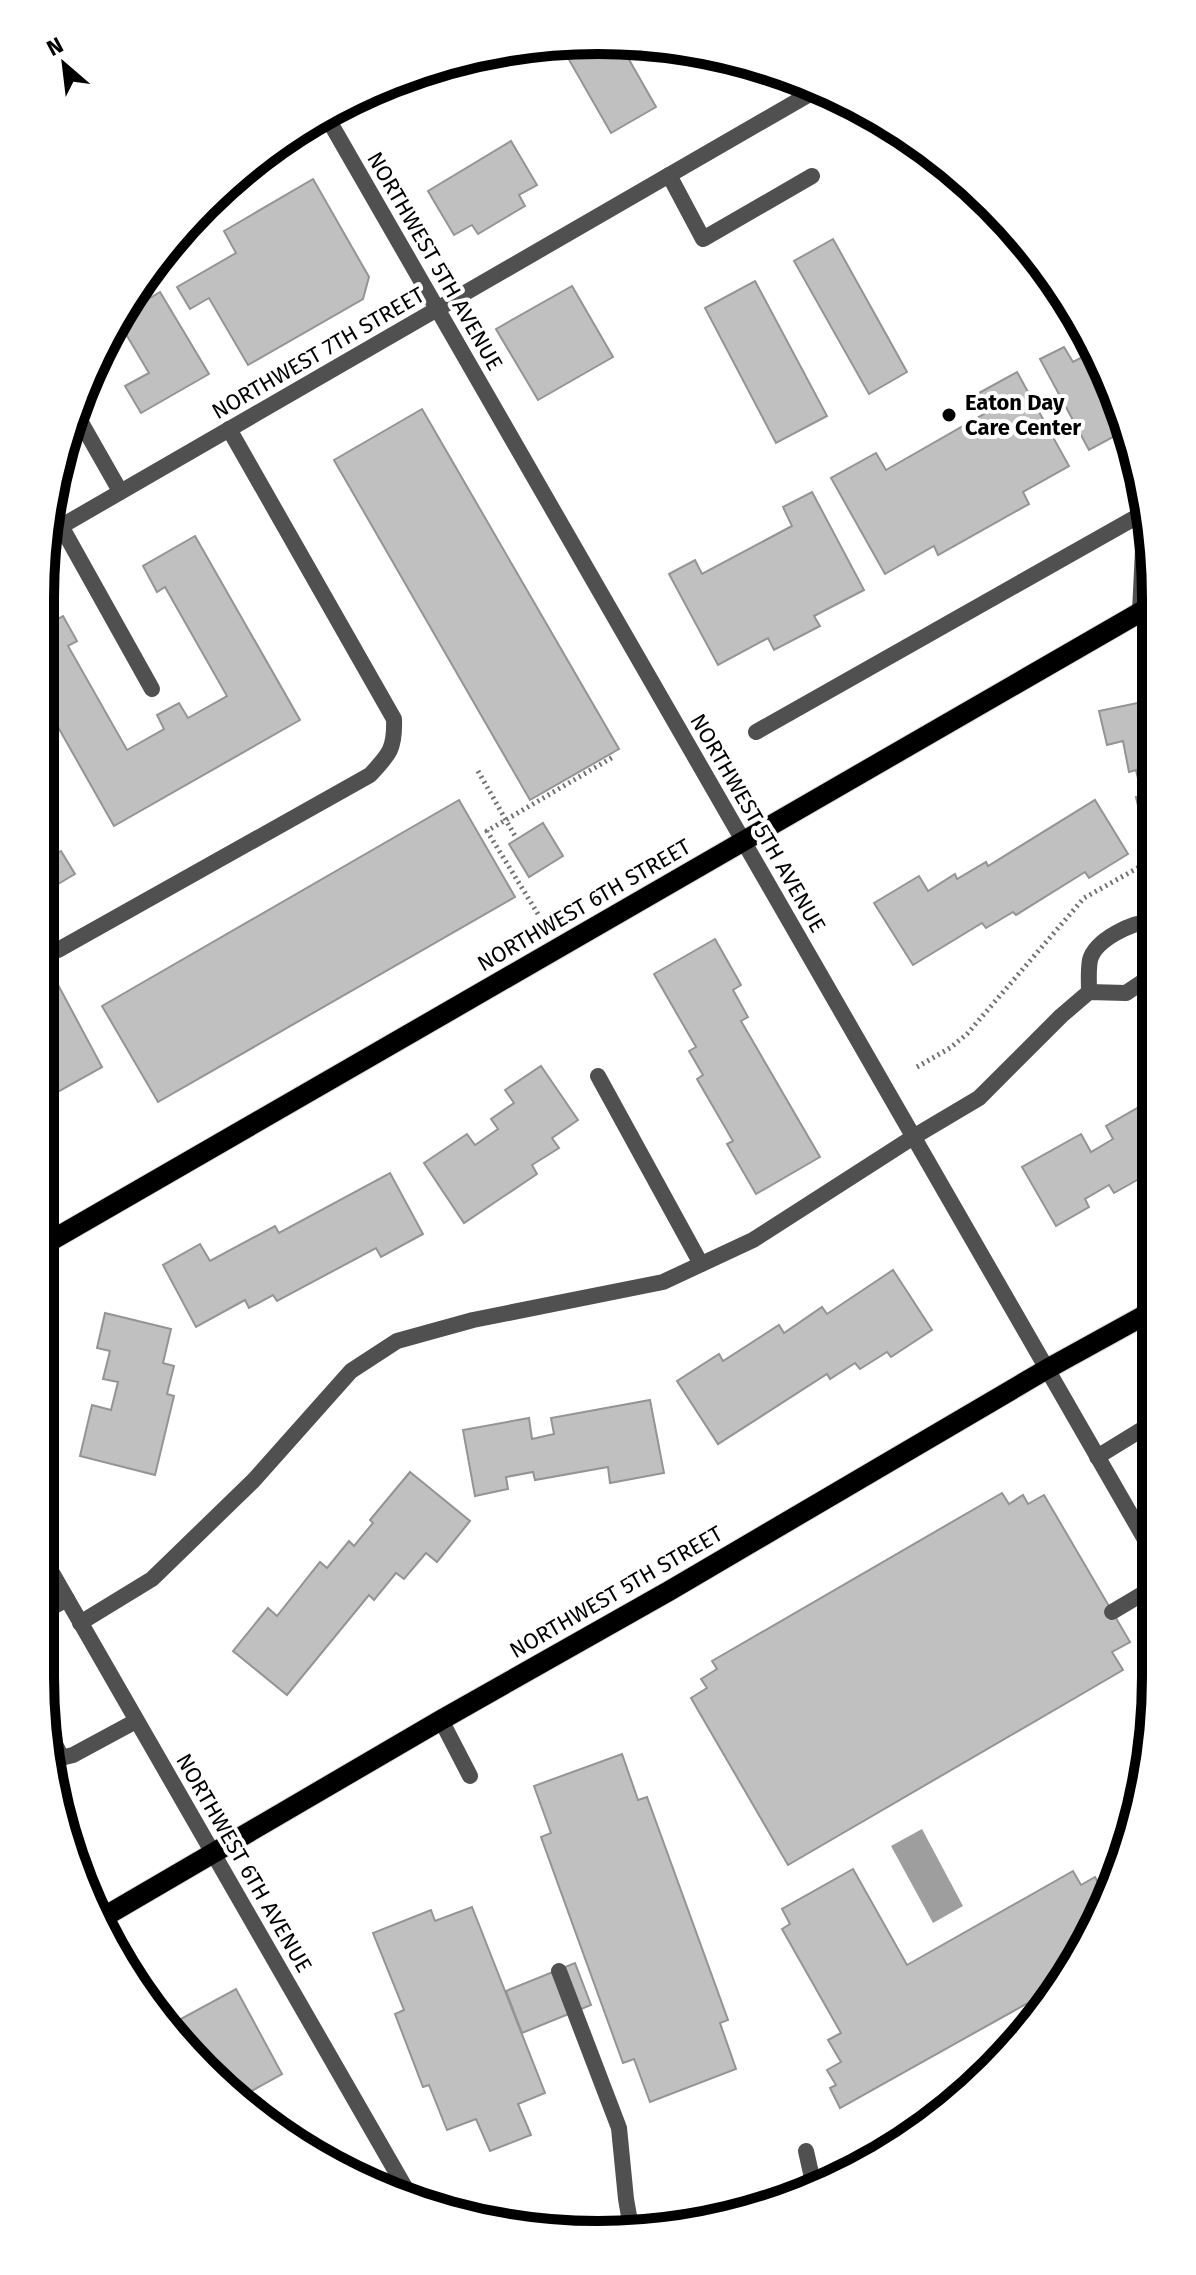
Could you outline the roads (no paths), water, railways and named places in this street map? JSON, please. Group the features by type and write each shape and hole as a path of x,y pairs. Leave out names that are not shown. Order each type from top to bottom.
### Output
{"main road":[{"name":"NORTHWEST 6TH STREET","path":"54,1239 1142,611"},
{"name":"NORTHWEST 5TH STREET","path":"108,1914 1142,1317"}],"street":[{"name":"NORTHWEST 7TH STREET","path":"61,526 807,95"},
{"name":"NORTHWEST 5TH AVENUE","path":"331,124 1142,1534"},
{"path":"669,175 703,239 812,176"},
{"path":"82,425 120,491"},
{"path":"58,950 370,775 386,758 395,740 394,719 229,429"},
{"path":"61,526 152,689"},
{"path":"756,732 1137,526"},
{"path":"1089,992 1090,957 1106,938 1142,922"},
{"path":"80,1623 152,1579 254,1480 351,1371 397,1341 473,1320 663,1282 753,1240 979,1098 1089,992 1126,993 1142,982"},
{"path":"598,1076 701,1264"},
{"path":"1097,1457 1142,1429"},
{"name":"NORTHWEST 6TH AVENUE","path":"54,1576 404,2185"},
{"path":"1112,1612 1142,1594"},
{"path":"54,1606 67,1599"},
{"path":"441,1720 470,1776"},
{"path":"60,1754 65,1757 73,1755 136,1721"},
{"path":"559,1971 619,2128 630,2220"},
{"path":"806,2151 812,2177"}],"place":[{"name":"Eaton Day Care Center","path":"949,415"}]}
